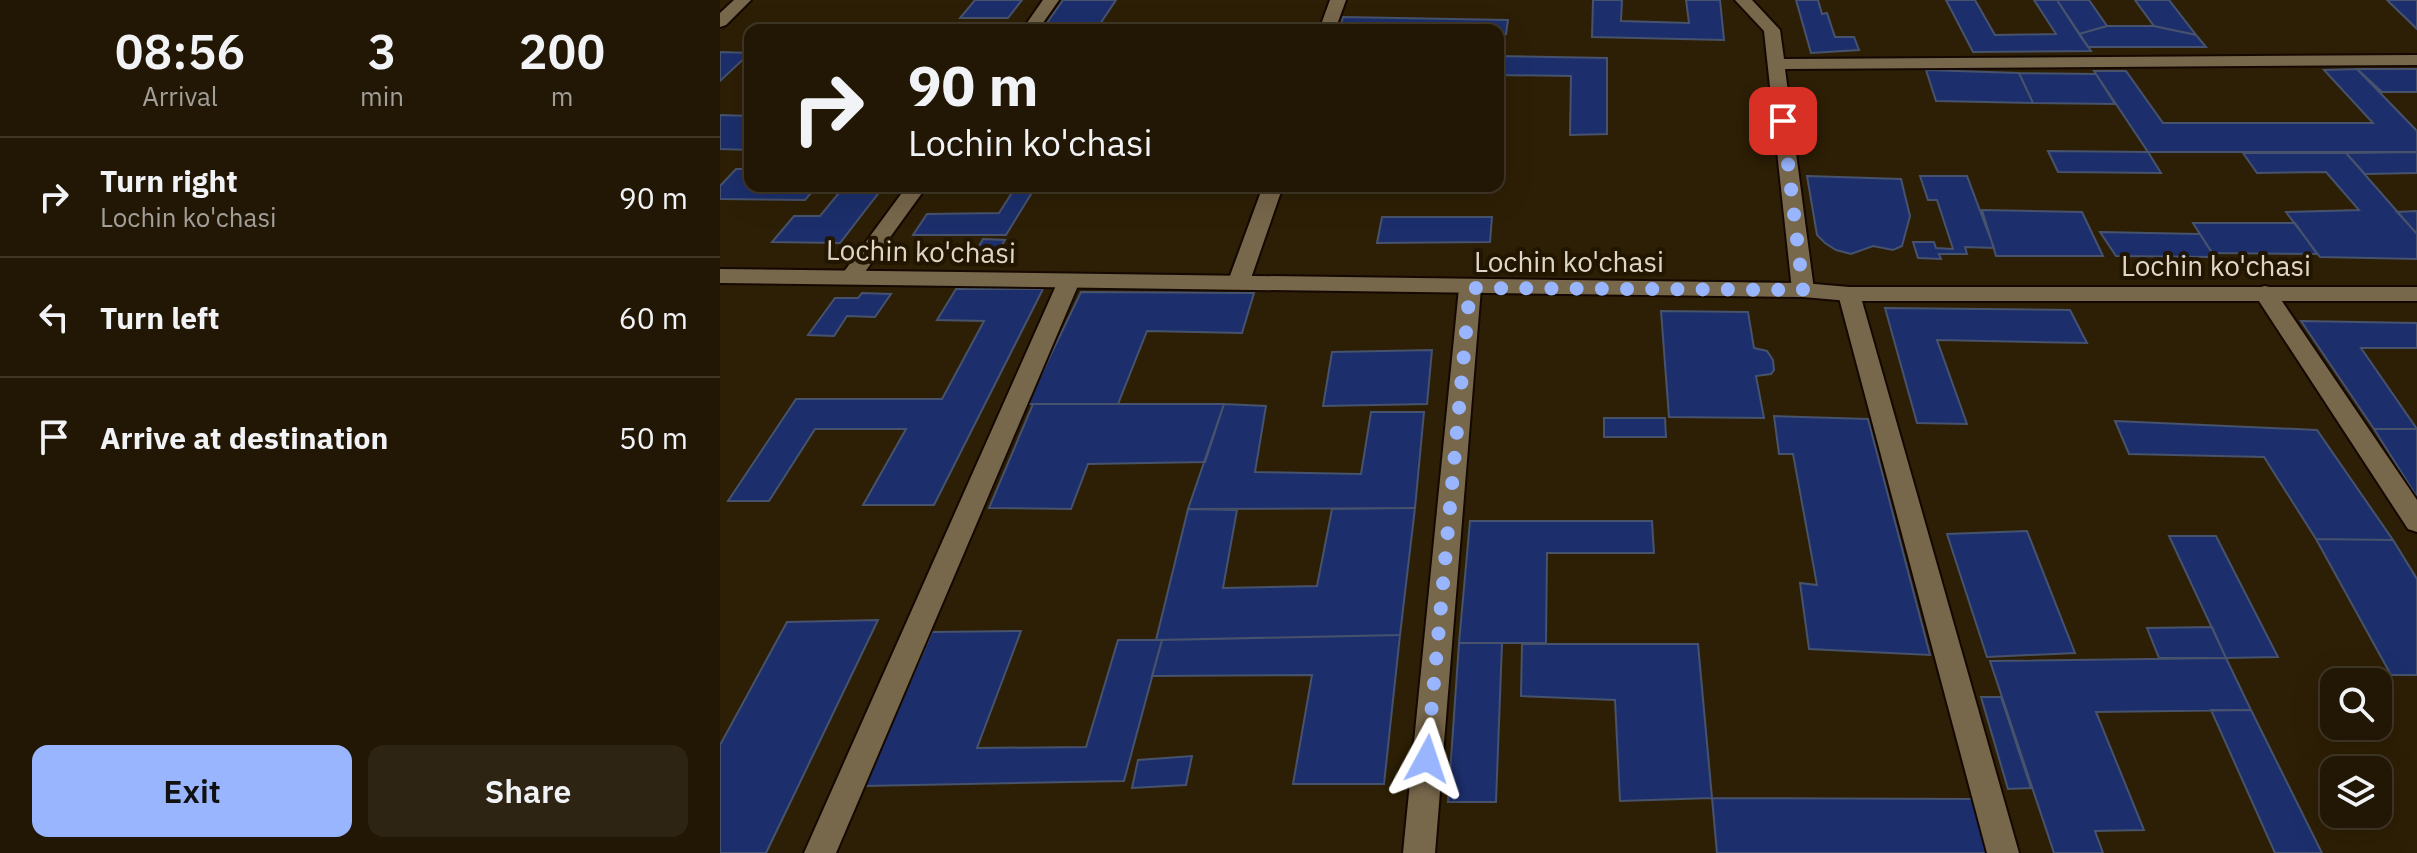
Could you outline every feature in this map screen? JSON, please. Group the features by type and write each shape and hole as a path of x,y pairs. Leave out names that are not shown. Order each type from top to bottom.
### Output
{"street":[{"path":"720,22 743,0"},
{"path":"1034,24 1051,0"},
{"path":"1329,24 1338,0"},
{"path":"1743,0 1772,30 1803,290"},
{"path":"1776,64 2417,60"},
{"path":"850,278 913,192"},
{"path":"1238,284 1271,192"},
{"name":"Lochin ko'chasi","path":"720,276 1803,290 1849,294 2417,294"},
{"path":"820,853 1069,281"},
{"path":"1419,853 1470,288"},
{"path":"2265,293 2417,521"},
{"path":"1849,294 2003,853"}],"building":[{"path":"975,0 1022,0 1008,18 960,18"},
{"path":"1063,0 1116,0 1100,24 1046,24"},
{"path":"1593,0 1622,0 1621,21 1689,23 1686,0 1720,0 1724,40 1592,37"},
{"path":"1796,0 1818,0 1822,14 1827,13 1835,37 1854,37 1859,50 1811,53"},
{"path":"1946,0 1975,0 1995,35 2056,34 2034,0 2057,0 2091,51 1973,52"},
{"path":"2057,0 2089,0 2107,26 2079,34"},
{"path":"2135,0 2169,0 2196,35 2154,26"},
{"path":"2387,0 2417,0 2417,29"},
{"path":"1343,17 1508,20 1506,34 1504,24 1341,24"},
{"path":"2107,26 2154,26 2196,35 2206,47 2088,47 2079,34"},
{"path":"720,52 744,53 744,59 720,81"},
{"path":"1504,56 1607,58 1607,134 1570,135 1571,76 1504,75"},
{"path":"2357,69 2417,69 2417,92 2382,92"},
{"path":"2357,69 2417,131 2417,152 2148,152 2094,71 2126,71 2163,123 2373,123 2324,70"},
{"path":"1926,70 2019,73 2033,103 1936,101"},
{"path":"2019,73 2096,74 2115,104 2033,103"},
{"path":"720,115 744,116 744,150 720,149"},
{"path":"2048,151 2148,152 2161,173 2058,172"},
{"path":"2417,152 2417,173 2365,174 2346,153"},
{"path":"2243,153 2346,153 2417,234 2417,259 2320,257 2286,212 2359,210 2326,172 2257,173"},
{"path":"736,169 744,169 744,192 812,192 805,200 720,199 720,186"},
{"path":"1807,176 1901,179 1910,216 1902,246 1893,250 1873,246 1851,254 1825,243 1817,235"},
{"path":"1920,176 1967,176 1994,248 1965,247 1967,254 1939,254 1941,259 1918,258 1913,242 1934,242 1936,248 1953,249 1937,200 1928,200"},
{"path":"840,192 879,192 840,243 772,242 794,216 820,216"},
{"path":"1012,192 1032,192 1006,235 913,235 927,214 999,213"},
{"path":"1982,210 2082,212 2103,256 1996,256"},
{"path":"2417,211 2417,234 2397,212"},
{"path":"1382,217 1492,217 1490,242 1377,243"},
{"path":"2193,223 2295,223 2317,254 2212,253"},
{"path":"2100,232 2200,234 2215,257 2116,256"},
{"path":"983,239 1005,240 997,253 975,253"},
{"path":"956,289 1043,289 934,505 863,505 906,429 815,429 769,501 728,501 796,399 942,399 984,321 937,320"},
{"path":"1081,292 1254,293 1242,333 1147,331 1118,404 1027,404"},
{"path":"862,293 891,294 875,317 847,316 834,336 808,335 835,298 858,298"},
{"path":"1885,308 2070,310 2087,343 1937,340 1967,424 1917,423"},
{"path":"1661,311 1748,312 1754,348 1767,351 1773,360 1774,370 1771,374 1756,376 1764,418 1669,417"},
{"path":"2301,321 2417,323 2417,348 2361,348 2417,429 2374,429"},
{"path":"1432,350 1427,404 1323,406 1332,352"},
{"path":"1033,404 1224,404 1205,462 1088,464 1071,509 989,508"},
{"path":"1224,404 1266,406 1255,472 1361,474 1371,412 1424,412 1415,508 1188,509"},
{"path":"1774,416 1868,419 1930,655 1809,649 1800,583 1817,585 1793,454 1779,454"},
{"path":"1604,418 1665,418 1666,437 1604,437"},
{"path":"2115,421 2317,430 2393,540 2316,539 2264,457 2129,454"},
{"path":"2374,429 2417,429 2417,497"},
{"path":"1415,508 1400,635 1156,640 1188,509 1237,510 1223,588 1317,586 1332,509"},
{"path":"1470,521 1652,521 1654,553 1547,553 1546,643 1459,643"},
{"path":"2027,531 2075,653 1987,657 1947,534"},
{"path":"2169,536 2216,536 2278,657 2226,658"},
{"path":"2316,539 2393,540 2417,579 2417,675 2392,675 2392,668 2387,668"},
{"path":"878,620 766,853 720,853 720,745 787,622"},
{"path":"2212,627 2226,658 2159,658 2147,628"},
{"path":"1021,631 977,748 1086,747 1118,640 1162,640 1124,781 864,786 932,632"},
{"path":"1400,635 1384,784 1293,784 1312,675 1152,676 1162,640"},
{"path":"1459,643 1502,643 1496,802 1448,802"},
{"path":"1522,644 1698,644 1712,798 1620,801 1615,700 1521,696"},
{"path":"2226,658 2251,710 2096,712 2144,830 2095,831 2103,853 2054,853 1990,661"},
{"path":"1981,697 2001,697 2031,788 2008,789"},
{"path":"2211,710 2251,710 2322,853 2275,853"},
{"path":"1192,756 1186,785 1132,788 1138,760"},
{"path":"1712,798 1972,799 1989,853 1717,853"}],"route":[{"path":"1427,759 1470,288 1803,290 1783,121"}]}
